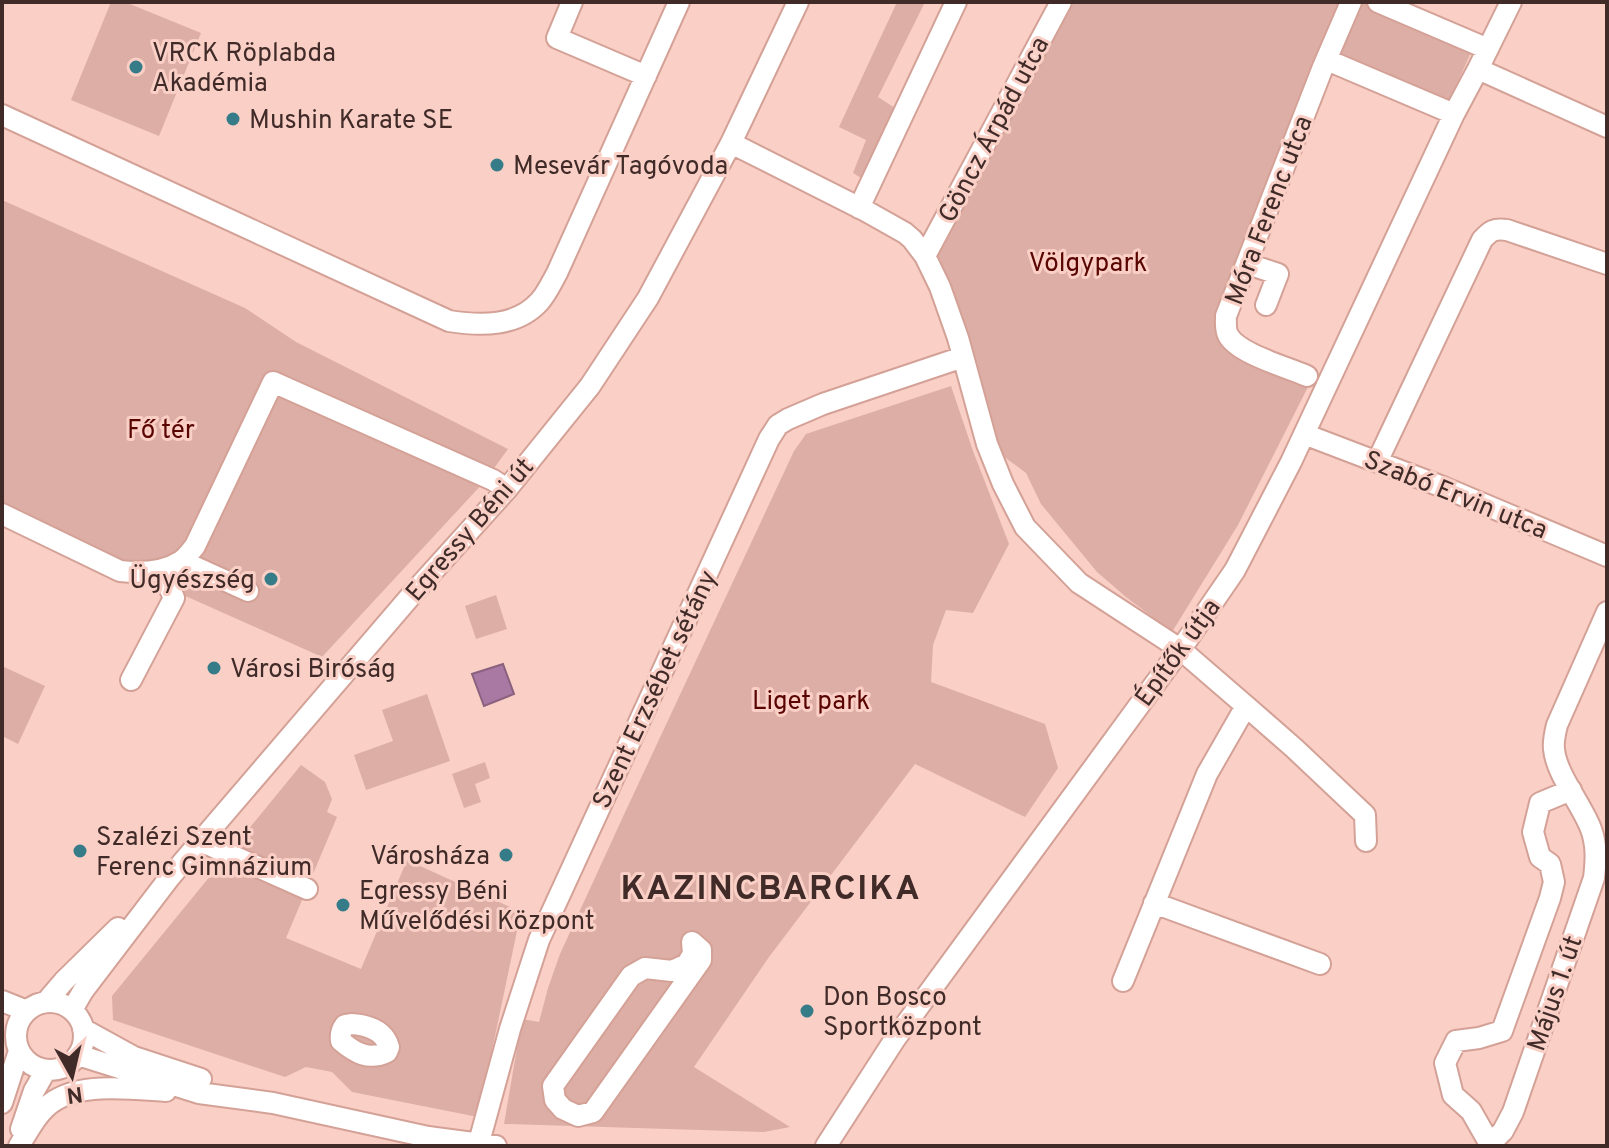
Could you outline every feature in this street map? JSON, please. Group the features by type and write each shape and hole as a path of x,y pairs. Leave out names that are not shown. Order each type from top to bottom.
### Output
{"street":[{"path":"572,2 557,38 646,76"},
{"path":"2,115 449,321 497,323 528,312 549,288 679,2"},
{"name":"Egressy Béni út","path":"72,1010 83,991 170,877 406,601 507,489 573,408 648,298 731,143 798,2"},
{"path":"859,208 956,2"},
{"name":"Göncz Árpád utca","path":"925,256 1061,2"},
{"name":"Móra Ferenc utca","path":"1307,376 1233,342 1226,331 1226,316 1351,2"},
{"path":"1378,2 1488,49"},
{"name":"Építők útja","path":"826,1146 895,1039 1235,570 1304,434 1454,114 1511,2"},
{"path":"1327,60 1454,114"},
{"path":"1478,69 1607,127"},
{"path":"731,143 905,233 925,256 940,287 987,444 1025,527 1079,583 1180,649 1294,748 1365,815 1366,841"},
{"path":"1377,462 1482,240 1490,231 1497,228 1507,230 1607,264"},
{"path":"1248,264 1278,274 1266,305"},
{"name":"Szent Erzsébet sétány","path":"484,1146 510,1029 539,940 778,425 823,404 963,357"},
{"path":"2,514 120,571 161,570 182,561 195,546 273,382 507,489"},
{"name":"Szabó Ervin utca","path":"1304,434 1607,556"},
{"path":"182,561 248,591"},
{"path":"131,680 174,598 161,570"},
{"name":"Május 1. út","path":"1490,1146 1513,1112 1594,878 1600,843 1554,752 1557,725 1607,612"},
{"path":"1123,981 1207,774 1246,706"},
{"path":"1490,1146 1471,1111 1453,1095 1445,1063 1456,1041 1502,1031 1554,882 1550,864 1540,857 1533,832 1540,803 1571,790"},
{"path":"200,841 307,889"},
{"path":"46,1002 170,877"},
{"path":"1154,903 1320,964"},
{"path":"692,942 701,950 701,960 593,1112 578,1116 563,1109 555,1100 553,1086 631,976 645,968 672,971 687,964 693,954 692,942"},
{"path":"2,1001 27,1011"},
{"path":"2,1103 12,1041 27,1011 46,1002 55,1002 72,1010 79,1019 84,1039 78,1055 67,1066 53,1070 35,1067 25,1060 12,1041"},
{"path":"83,1029 134,1057 273,1103"},
{"path":"78,1055 199,1093"},
{"path":"17,1146 34,1091 46,1070"},
{"path":"17,1146 52,1102 69,1093 118,1088 199,1093 273,1103 484,1146"}],"green space":[{"name":"VRCK Röplabda Akadémia","path":"111,2 125,2 201,33 159,136 71,100"},
{"path":"897,2 925,2 878,97 898,110 866,181 853,173 866,140 839,127"},
{"name":"Völgypark","path":"1067,2 1378,2 1475,43 1445,111 1327,60 1224,333 1311,381 1238,525 1172,632 1097,572 1041,504 1026,473 987,444 925,256"},
{"name":"Fő tér","path":"2,200 245,308 296,342 508,449 484,482 322,657 2,514"},
{"name":"Liget park","path":"951,386 1009,544 973,613 946,610 933,645 931,682 1045,724 1058,768 1025,817 915,764 769,957 694,1067 790,1127 764,1132 504,1124 522,1019 539,1022 560,954 794,451 806,434"},
{"path":"496,595 507,629 476,639 465,606"},
{"path":"2,666 45,686 18,744 2,736"},
{"path":"427,694 450,761 366,790 354,755 393,741 382,710"},
{"path":"485,762 490,778 475,784 481,802 464,808 452,774"},
{"path":"301,765 325,782 332,799 327,812 337,817 286,938 361,969 407,860 521,912 478,1117 352,1092 332,1072 306,1067 285,1077 113,1020 112,996"}],"shaded area":[{"path":"503,664 514,694 484,706 472,674"}],"place":[{"name":"VRCK Röplabda Akadémia","path":"136,67"},
{"name":"Mushin Karate SE","path":"233,119"},
{"name":"Mesevár Tagóvoda","path":"497,165"},
{"name":"Ügyészség","path":"271,579"},
{"name":"Városi Biróság","path":"214,668"},
{"name":"Szalézi Szent Ferenc Gimnázium","path":"80,851"},
{"name":"Városháza","path":"506,855"},
{"name":"Egressy Béni Művelődési Központ","path":"343,905"},
{"name":"Don Bosco Sportközpont","path":"807,1011"}],"district":[{"name":"KAZINCBARCIKA","path":"771,887"}]}
